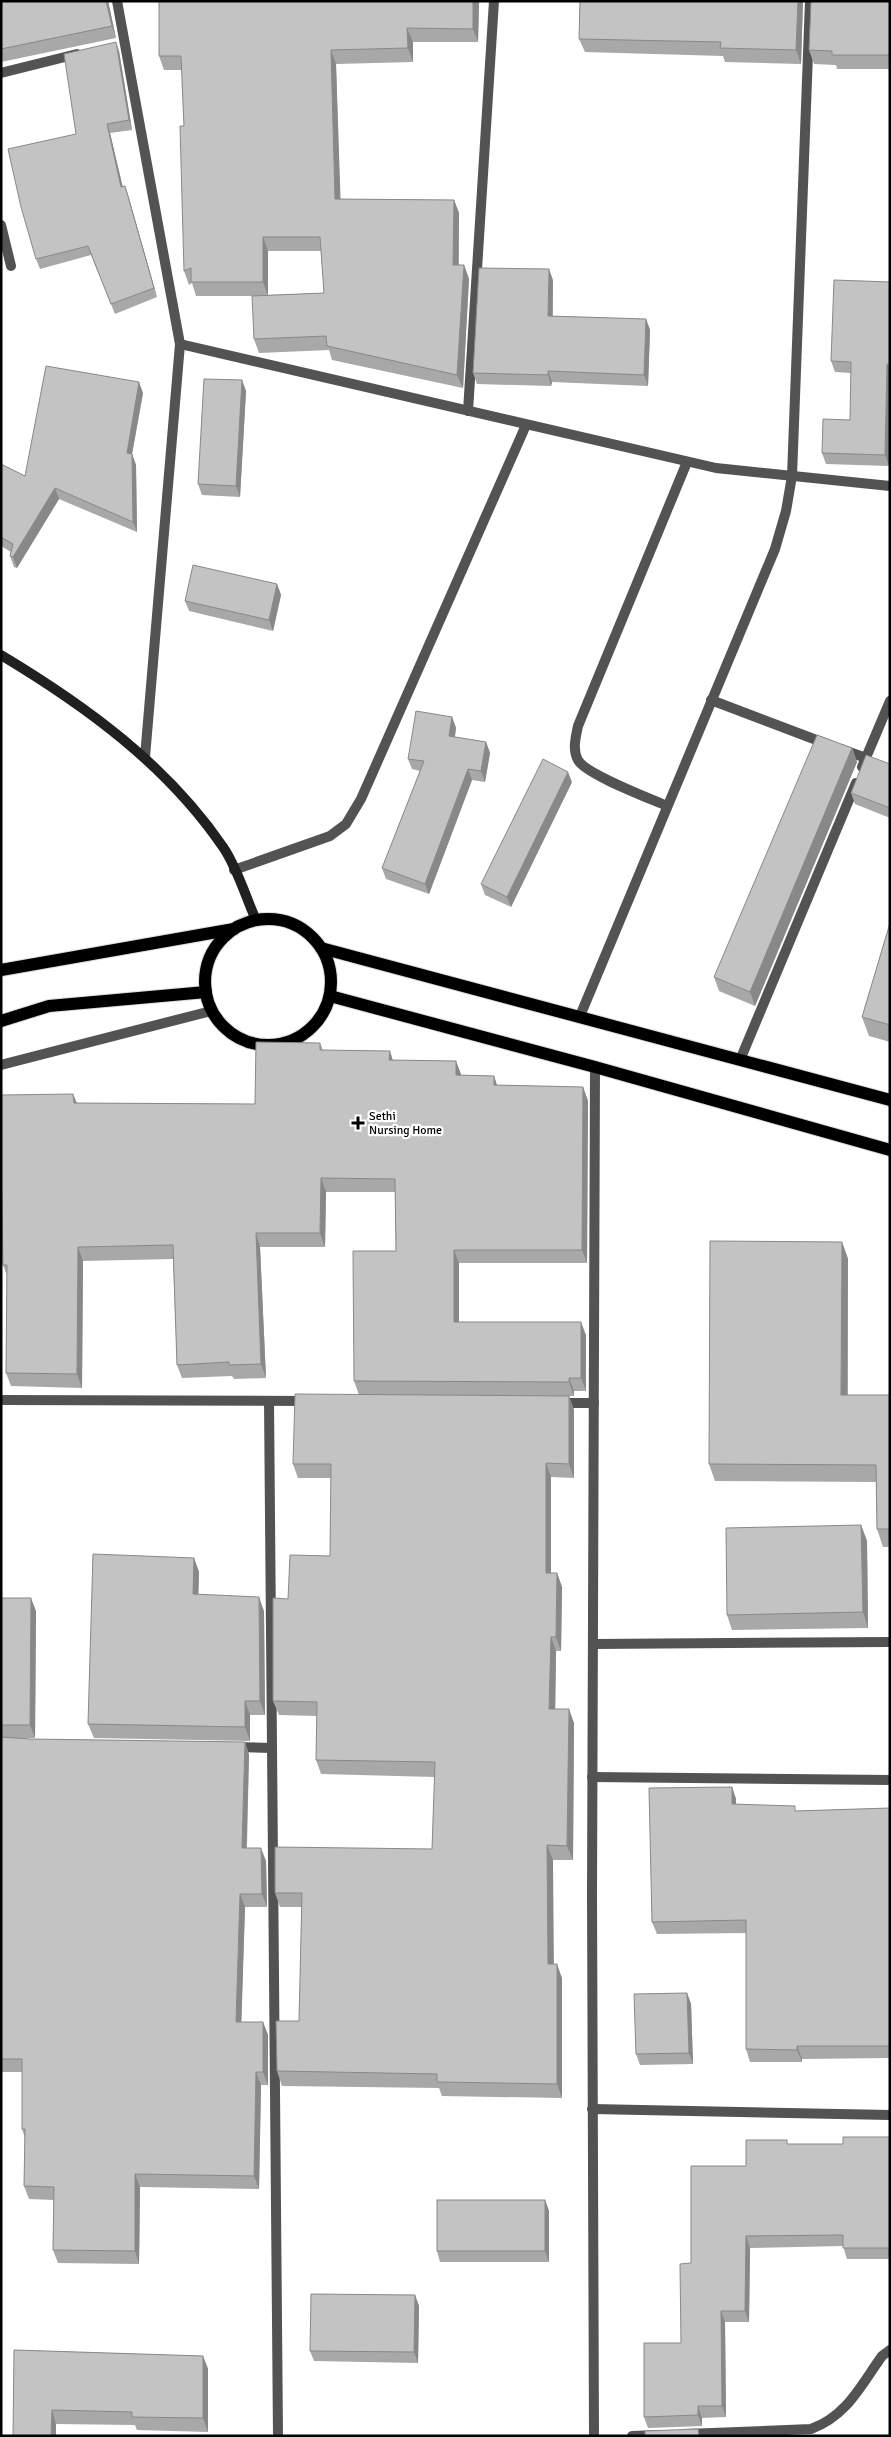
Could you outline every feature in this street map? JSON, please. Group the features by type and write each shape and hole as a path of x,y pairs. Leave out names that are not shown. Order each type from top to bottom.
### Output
{"main road":[{"path":"1,970 234,929 256,920 282,920 310,934 321,948 330,969 330,996 322,1016 302,1035 281,1044 254,1044 233,1035 212,1011 206,992 206,968 215,947 234,929"},
{"path":"321,948 890,1100"},
{"path":"1,1021 49,1006 206,992"},
{"path":"330,996 595,1067 890,1150"}],"street":[{"path":"117,1 120,44 180,344 145,757"},
{"path":"468,411 494,1"},
{"path":"580,1016 774,549 786,511 792,476 810,1"},
{"path":"1,72 86,52"},
{"path":"1,225 11,266"},
{"path":"180,344 716,468 890,486"},
{"path":"234,870 330,836 346,824 362,799 526,425"},
{"path":"667,806 588,771 578,760 574,744 578,726 687,462"},
{"path":"1,655 62,692 145,757 190,804 224,849 256,920"},
{"path":"711,700 866,758"},
{"path":"740,1060 890,701"},
{"path":"1,1065 212,1011"},
{"path":"594,2436 592,1778 595,1067"},
{"path":"1,1400 318,1402"},
{"path":"269,1401 278,2436"},
{"path":"545,1403 594,1403"},
{"path":"593,1644 890,1642"},
{"path":"224,1747 272,1748"},
{"path":"592,1778 890,1780"},
{"path":"592,2109 890,2115"},
{"path":"632,2436 811,2429 828,2423 846,2408 882,2356 890,2350"}],"building":[{"path":"1,1 106,1 112,26 1,49"},
{"path":"159,1 473,1 473,29 407,28 408,48 331,50 335,199 454,200 453,265 464,265 457,375 327,346 326,336 254,339 252,296 324,293 320,237 263,237 263,282 191,282 191,268 184,271 180,126 184,126 181,56 159,56"},
{"path":"580,1 798,1 796,50 720,48 721,42 579,39"},
{"path":"811,1 890,1 890,55 832,55 832,51 809,50"},
{"path":"116,42 129,120 107,124 121,187 125,186 154,288 111,304 88,246 36,259 21,207 8,149 76,134 64,54"},
{"path":"479,268 549,269 548,316 646,319 644,375 548,371 548,375 473,373"},
{"path":"834,280 890,282 890,364 887,364 885,455 822,453 823,419 850,420 851,362 831,361"},
{"path":"46,366 139,382 127,453 132,454 133,522 55,488 13,557 10,556 13,544 1,537 1,464 25,476"},
{"path":"204,379 242,380 236,486 198,484"},
{"path":"193,565 277,584 269,620 185,601"},
{"path":"416,711 452,717 449,736 486,742 481,771 468,769 425,884 382,868 424,761 408,759"},
{"path":"817,735 852,748 750,992 714,977"},
{"path":"866,755 890,764 890,808 851,793"},
{"path":"543,759 568,772 507,897 481,884"},
{"path":"890,923 890,1025 862,1017"},
{"path":"256,1042 320,1043 320,1050 390,1051 389,1060 456,1061 456,1075 494,1076 494,1085 583,1087 582,1250 454,1250 454,1322 581,1322 581,1378 569,1378 569,1382 354,1381 353,1251 396,1251 395,1179 321,1178 320,1233 256,1233 261,1364 229,1365 229,1362 177,1365 173,1245 78,1247 77,1374 6,1373 7,1265 3,1265 1,1095 73,1094 74,1103 255,1104"},
{"path":"710,1241 842,1242 841,1395 890,1395 890,1529 877,1529 876,1465 709,1464"},
{"path":"295,1394 569,1396 569,1464 546,1463 546,1573 557,1573 556,1637 551,1637 549,1709 569,1709 567,1846 547,1845 548,1964 557,1964 557,2084 437,2082 437,2074 277,2071 276,2021 299,2021 302,1893 275,1893 275,1847 432,1849 435,1762 316,1760 317,1702 273,1701 273,1598 288,1599 290,1555 330,1556 331,1464 293,1464"},
{"path":"861,1525 863,1612 727,1615 726,1528"},
{"path":"93,1554 194,1558 193,1594 259,1597 260,1701 245,1701 245,1727 88,1724"},
{"path":"1,1598 31,1598 30,1725 1,1725"},
{"path":"1,1737 245,1742 242,1848 261,1848 262,1894 240,1894 236,2022 263,2022 263,2072 256,2072 254,2176 135,2174 135,2251 53,2250 54,2187 24,2186 25,2129 22,2129 22,2059 1,2059"},
{"path":"732,1787 732,1804 795,1806 795,1811 890,1808 890,2046 797,2046 797,2050 746,2049 746,1920 652,1922 649,1788"},
{"path":"687,1993 689,2053 636,2054 634,1994"},
{"path":"843,2137 890,2137 890,2248 843,2248 843,2235 746,2236 745,2311 721,2311 722,2406 698,2406 698,2415 644,2417 644,2343 681,2343 680,2264 691,2263 691,2166 746,2166 746,2140 787,2140 787,2144 843,2144"},
{"path":"437,2200 545,2200 545,2251 437,2251"},
{"path":"311,2294 415,2295 414,2352 310,2351"},
{"path":"14,2350 203,2356 203,2418 132,2417 132,2412 52,2410 51,2436 13,2436"},
{"path":"698,2429 699,2436 645,2436 645,2431"}],"place":[{"name":"Sethi Nursing Home","path":"358,1123"}]}
